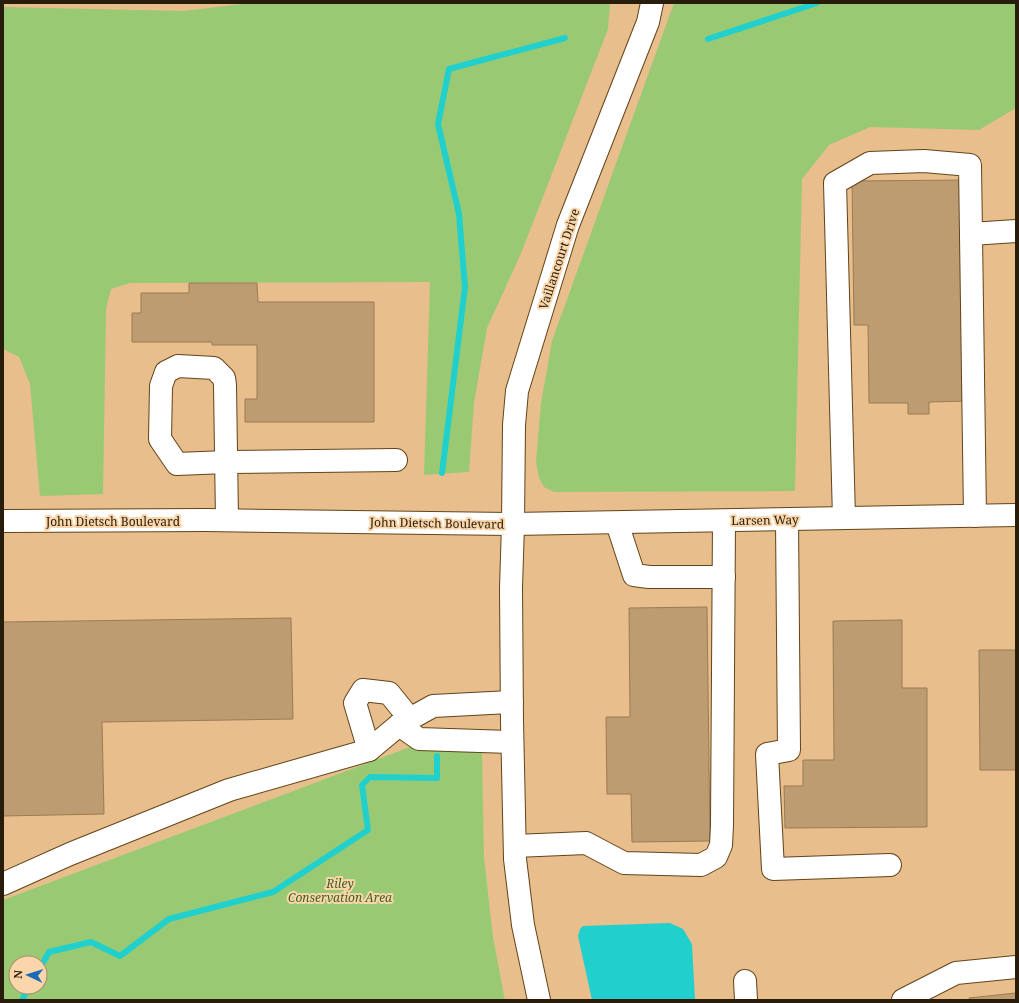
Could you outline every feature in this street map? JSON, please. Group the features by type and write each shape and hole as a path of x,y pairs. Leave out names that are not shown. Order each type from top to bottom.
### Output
{"street":[{"name":"Vaillancourt Drive","path":"513,524 514,425 517,391 568,225 648,22 652,3"},
{"path":"844,518 835,183 870,163 924,161 970,165 975,516"},
{"path":"971,234 1016,231"},
{"path":"227,520 226,462 226,417 224,378 220,372 214,368 178,366 166,372 161,386 160,439 177,464 226,462 396,460"},
{"name":"Larsen Way","path":"513,524 1016,515"},
{"name":"John Dietsch Boulevard","path":"3,521 227,520 513,524 511,588 512,742 515,859 523,925 539,1000"},
{"path":"787,520 789,750 767,754 773,869 890,865"},
{"path":"515,846 586,843 624,863 701,865 716,857 720,845 722,825 724,521"},
{"path":"617,522 634,575 649,577 724,577"},
{"path":"369,750 355,704 363,690 389,693 404,722 419,739 512,742"},
{"path":"9,878 229,790 369,750 404,722 433,706 512,702"},
{"path":"903,1000 956,973 1016,967"}],"shaded area":[{"path":"3,3 1016,3 1016,1000 505,1000 493,937 484,857 482,748 410,747 3,900"}],"green space":[{"path":"250,3 610,3 608,29 522,251 487,328 474,403 469,472 424,475 430,282 130,283 111,289 106,309 103,494 40,496 30,384 19,357 3,349 3,7 184,11"},
{"path":"674,3 1016,3 1016,108 979,130 870,127 829,145 802,179 795,491 554,492 544,487 539,478 536,462 541,403 552,341"},
{"name":"Riley Conservation Area","path":"410,747 482,748 484,857 493,937 505,1000 3,1000 3,900"}],"water":[{"path":"670,923 683,929 692,944 695,1000 592,1000 578,936 580,929 583,926"}],"building":[{"path":"966,180 968,401 929,402 929,414 908,414 908,403 869,403 868,325 854,325 852,181"},
{"path":"189,283 257,283 258,302 374,302 374,422 245,422 245,399 257,399 257,345 212,345 212,342 132,342 132,313 141,313 141,293 189,293"},
{"path":"707,607 710,841 632,842 631,794 607,794 606,717 630,717 629,608"},
{"path":"291,618 293,719 102,722 104,814 3,816 3,622"},
{"path":"902,620 902,688 927,688 927,827 785,828 784,786 803,786 803,760 834,760 833,621"},
{"path":"979,650 1016,650 1016,770 980,770"},
{"path":"1016,993 1016,1000 969,1000 969,998"}],"waterway":[{"path":"708,39 817,3"},
{"path":"442,473 465,287 459,214 438,124 449,69 565,38"},
{"path":"47,955 49,952 91,942 120,956 169,919 273,892 368,830 362,785 370,777 437,778 437,756"},
{"path":"22,1000 25,995"}]}
